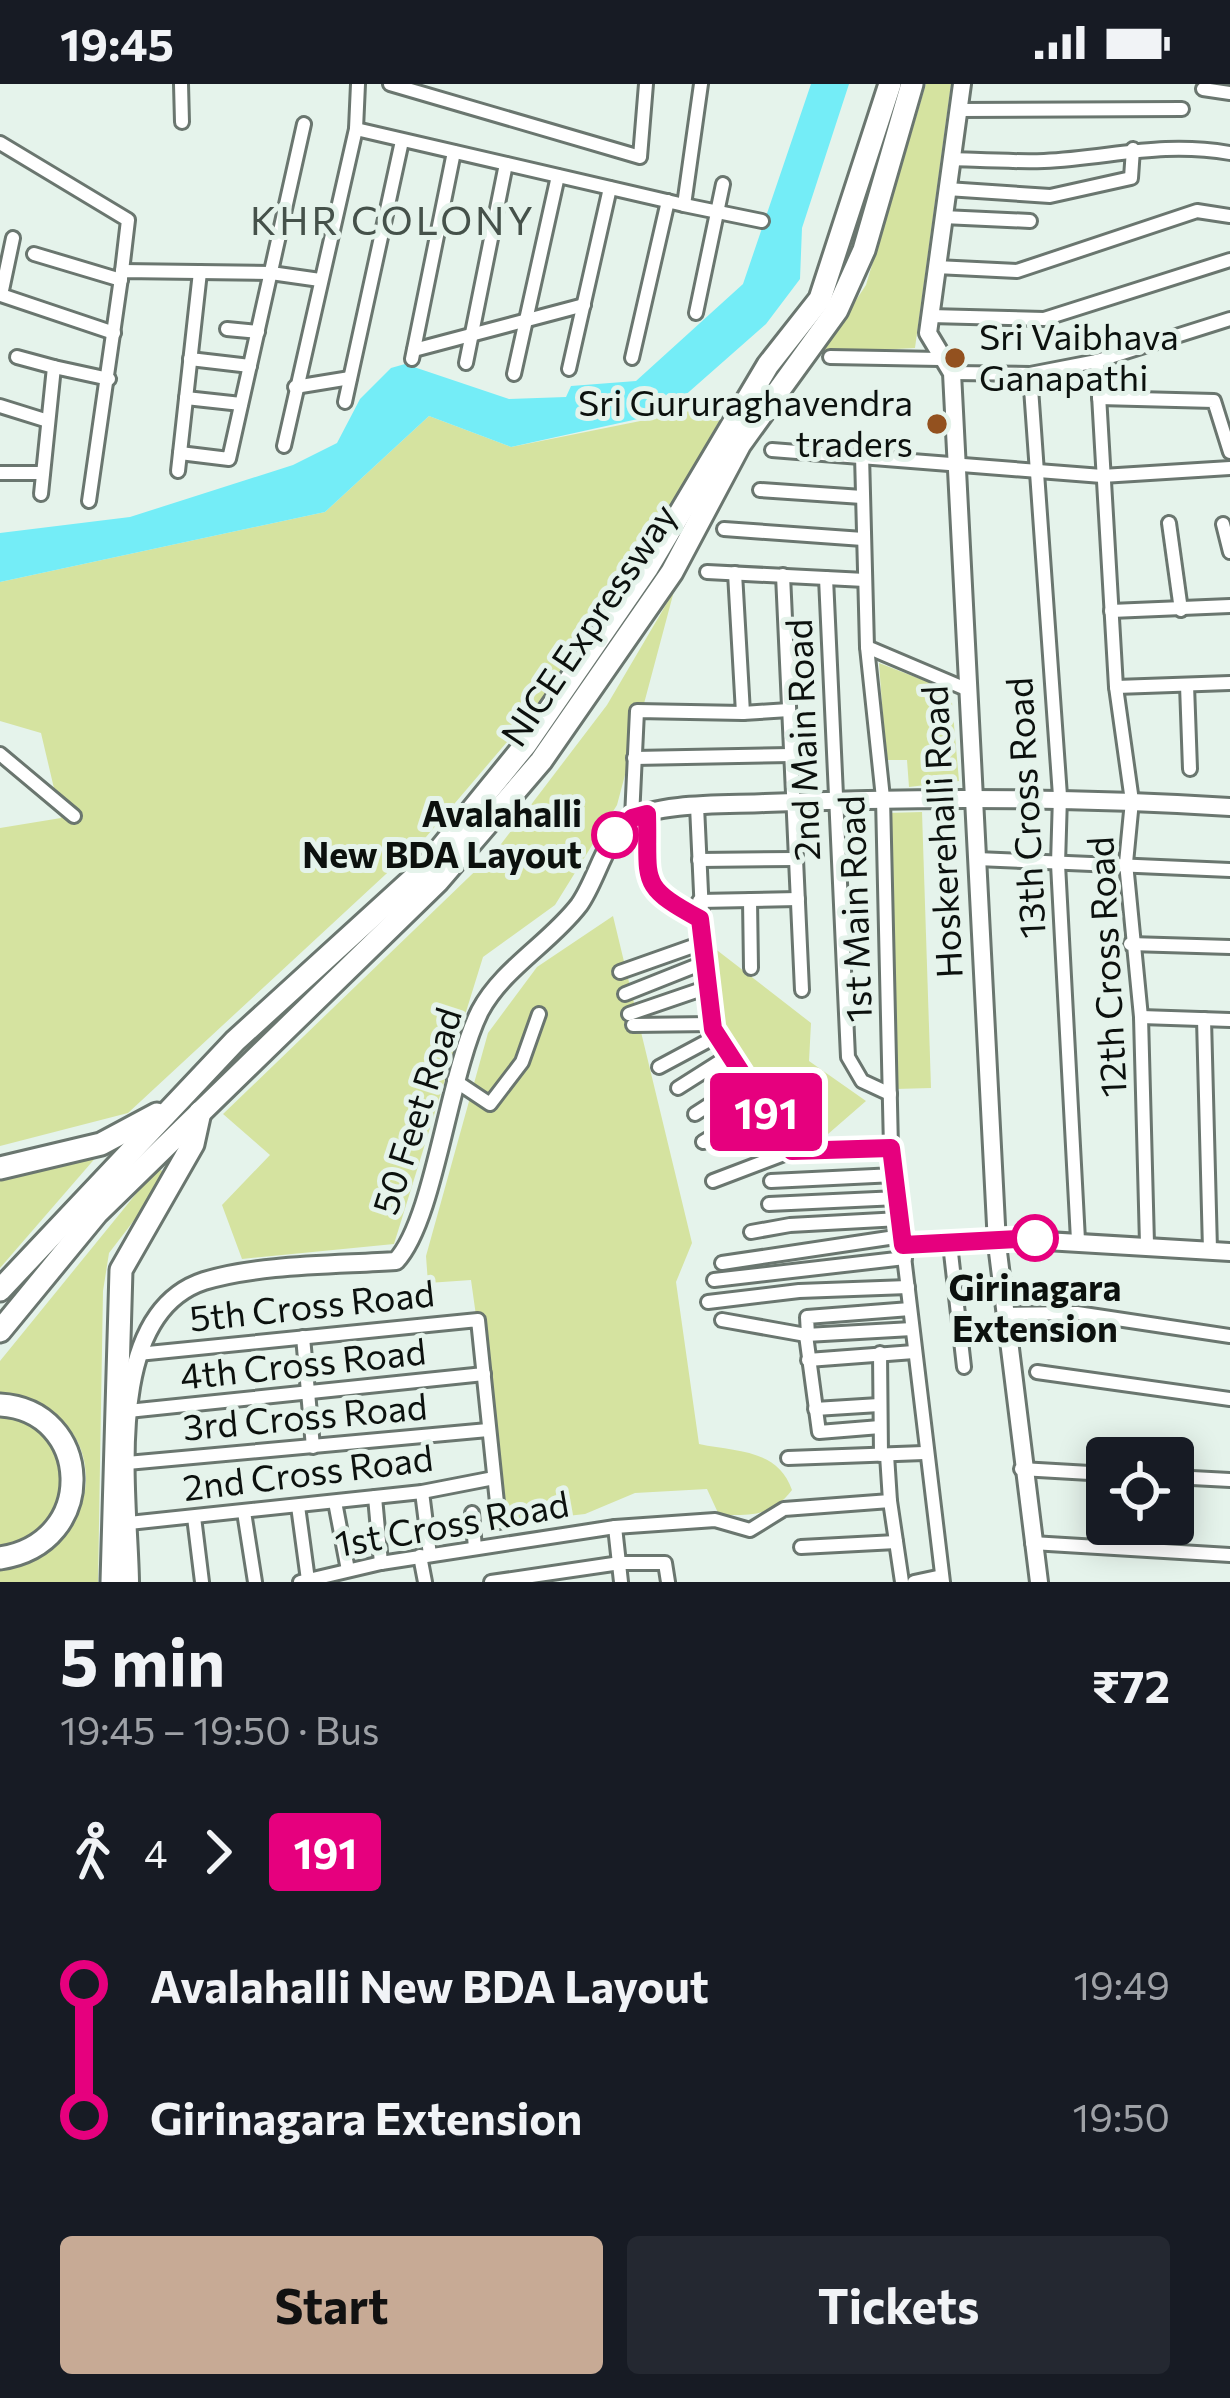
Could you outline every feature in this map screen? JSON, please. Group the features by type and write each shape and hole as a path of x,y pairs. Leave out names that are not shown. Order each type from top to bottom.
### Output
{"highway":[{"name":"NICE Expressway","path":"0,1290 425,868 526,744 648,567 768,365 820,299 890,84"},
{"name":"NICE Expressway","path":"0,1330 192,1104 438,881 541,761 659,592 740,444 836,310 864,250 912,84"},
{"path":"0,1168 100,1144 192,1104 193,1144 121,1270 112,1582"},
{"path":"0,1405 47,1421 64,1443 72,1484 63,1521 42,1546 0,1558"}],"street":[{"path":"181,84 182,122"},
{"path":"284,446 356,129 358,84"},
{"path":"390,84 640,157 646,84"},
{"path":"684,205 701,84"},
{"name":"Hoskerehalli Road","path":"962,84 928,332 946,366 997,1241 1021,1469 1040,1582"},
{"path":"1203,89 1230,93"},
{"path":"958,110 1181,109"},
{"path":"512,120 518,130 553,140"},
{"path":"180,453 229,459 304,124"},
{"path":"356,129 762,221"},
{"path":"344,402 402,141"},
{"path":"0,143 128,220 110,379 89,501"},
{"path":"951,159 1048,161 1133,149 1230,153"},
{"path":"947,189 1061,195 1093,183 1131,178 1133,149"},
{"path":"414,348 454,152"},
{"path":"466,363 506,164"},
{"path":"514,374 558,176"},
{"path":"696,313 723,184"},
{"path":"569,369 610,188"},
{"path":"632,358 668,201"},
{"path":"936,267 1017,271 1197,211 1230,215"},
{"path":"943,217 1030,221"},
{"path":"14,238 0,299 114,333"},
{"path":"34,254 122,276 271,273 320,280"},
{"path":"930,316 1044,319 1230,260"},
{"path":"178,471 200,272"},
{"path":"414,348 584,305"},
{"path":"830,357 1030,374 1097,361 1230,320"},
{"path":"227,329 258,332"},
{"path":"414,348 434,338"},
{"path":"16,357 110,379"},
{"path":"190,359 250,366"},
{"name":"12th Cross Road","path":"1097,361 1116,687 1132,801 1126,863 1130,944 1141,1017 1147,1244"},
{"path":"41,494 54,367"},
{"name":"13th Cross Road","path":"1030,374 1033,471 1060,796 1058,864 1078,1240"},
{"path":"295,386 350,378"},
{"path":"1099,398 1214,401 1230,395"},
{"path":"186,398 241,404"},
{"path":"1214,401 1230,452"},
{"path":"0,406 48,421"},
{"path":"772,450 1102,476 1230,468"},
{"name":"1st Main Road","path":"862,455 867,647 883,798 891,1148 942,1579 914,1582"},
{"path":"0,473 43,473"},
{"path":"760,490 862,497"},
{"path":"1168,523 1181,610"},
{"path":"1223,524 1230,552"},
{"path":"724,529 863,539"},
{"path":"706,572 865,580"},
{"path":"735,573 743,713"},
{"path":"783,574 802,990"},
{"name":"2nd Main Road","path":"826,578 848,1057 862,1081 890,1094"},
{"path":"1111,611 1230,606"},
{"path":"867,647 966,689"},
{"path":"1116,687 1230,683"},
{"path":"1187,685 1190,769"},
{"path":"700,919 658,896 650,885 634,758 638,711 789,710"},
{"path":"0,754 74,816"},
{"path":"634,758 790,755"},
{"path":"639,816 697,806 972,795 1230,807"},
{"path":"697,806 705,988 715,1030 792,1151"},
{"name":"50 Feet Road","path":"130,1582 128,1411 136,1354 158,1316 203,1281 396,1261 417,1224 454,1081 481,1009 522,960 562,927 596,882 615,835 639,816"},
{"path":"699,860 795,859"},
{"path":"977,859 1230,870"},
{"path":"699,901 798,899"},
{"path":"750,900 751,968"},
{"path":"620,972 702,943"},
{"path":"1130,944 1230,947"},
{"path":"625,994 703,963"},
{"path":"705,988 631,1020 715,1030"},
{"path":"454,1081 490,1104 522,1062 539,1014"},
{"path":"1141,1017 1230,1020"},
{"path":"1204,1019 1210,1250"},
{"path":"659,1066 715,1030"},
{"path":"678,1088 730,1054"},
{"path":"695,1114 746,1081"},
{"path":"703,1142 763,1106"},
{"path":"713,1181 792,1151 891,1148"},
{"path":"771,1181 895,1175"},
{"path":"769,1204 898,1198"},
{"path":"752,1232 900,1219"},
{"path":"722,1263 997,1241 1078,1240 1230,1252"},
{"path":"950,1244 964,1366"},
{"path":"714,1280 904,1246"},
{"path":"708,1302 908,1287"},
{"path":"880,1426 819,1432 807,1317 910,1309"},
{"path":"1006,1314 1077,1313 1230,1336"},
{"path":"722,1320 807,1335 912,1329"},
{"name":"5th Cross Road","path":"136,1354 478,1321 499,1522"},
{"path":"303,1337 313,1447"},
{"path":"808,1360 914,1352"},
{"path":"880,1353 880,1426 902,1582"},
{"path":"1037,1372 1230,1399"},
{"name":"4th Cross Road","path":"128,1411 484,1374"},
{"path":"815,1409 880,1405"},
{"name":"3rd Cross Road","path":"127,1463 488,1430"},
{"path":"788,1458 924,1453"},
{"path":"1021,1469 1086,1473"},
{"name":"2nd Cross Road","path":"129,1523 422,1492 494,1478"},
{"path":"1194,1478 1230,1480"},
{"path":"422,1492 425,1582"},
{"path":"376,1497 381,1563"},
{"name":"1st Cross Road","path":"304,1581 381,1563 615,1527 715,1520 750,1530 784,1509 890,1501"},
{"path":"334,1502 348,1570"},
{"path":"298,1506 304,1581"},
{"path":"244,1511 255,1582"},
{"path":"472,1513 475,1548"},
{"path":"194,1517 202,1582"},
{"path":"615,1527 621,1582"},
{"path":"801,1547 896,1542"},
{"path":"1032,1543 1230,1555"},
{"path":"491,1582 620,1563 665,1563 668,1582"}],"green space":[{"path":"926,84 951,84 915,348 821,353 866,285"},
{"path":"700,409 721,418 638,562 536,708 426,837 128,1113 0,1146 0,828 61,818 41,733 0,721 0,582 325,512 429,416 511,447"},
{"path":"674,591 617,805 555,905 483,957 394,1244 242,1259 222,1205 270,1155 223,1114 495,852 607,705"},
{"path":"879,663 951,691 959,781 909,787 907,760 886,760"},
{"path":"922,812 931,1088 895,1089 887,813"},
{"path":"613,916 692,1243 676,1282 699,1444 766,1460 786,1477 792,1490 768,1510 751,1514 719,1515 707,1489 635,1493 585,1514 505,1523 471,1280 428,1283 426,1256 488,1033 537,967"},
{"path":"709,944 811,1023 809,1061 866,1101 820,1141 822,1149 794,1149 714,1024"},
{"path":"104,1148 0,1268 0,1174"},
{"path":"157,1168 166,1173 165,1180 109,1253 103,1291 98,1582 0,1582 0,1570 37,1558 63,1537 80,1510 86,1480 81,1450 65,1424 38,1404 0,1395 0,1361"},
{"path":"0,1415 38,1431 50,1446 62,1483 51,1521 24,1544 0,1550"}],"water":[{"path":"811,84 849,84 802,228 800,279 766,324 665,413 511,447 429,416 325,512 0,582 0,533 130,517 293,465 337,443 360,399 391,368 405,364 509,399 566,397 571,386 636,381 743,284"}],"bus line":[{"name":"191","path":"615,835 632,818 647,814 650,885 658,896 700,919 713,1029 792,1151 891,1148 903,1245 997,1244 997,1238 1035,1238"}],"place":[{"name":"Sri Vaibhava Ganapathi","path":"955,358"},
{"name":"Sri Gururaghavendra traders","path":"937,424"},
{"name":"Avalahalli New BDA Layout","path":"615,835"},
{"name":"Girinagara Extension","path":"1035,1238"}],"district":[{"name":"KHR COLONY","path":"393,221"}]}
